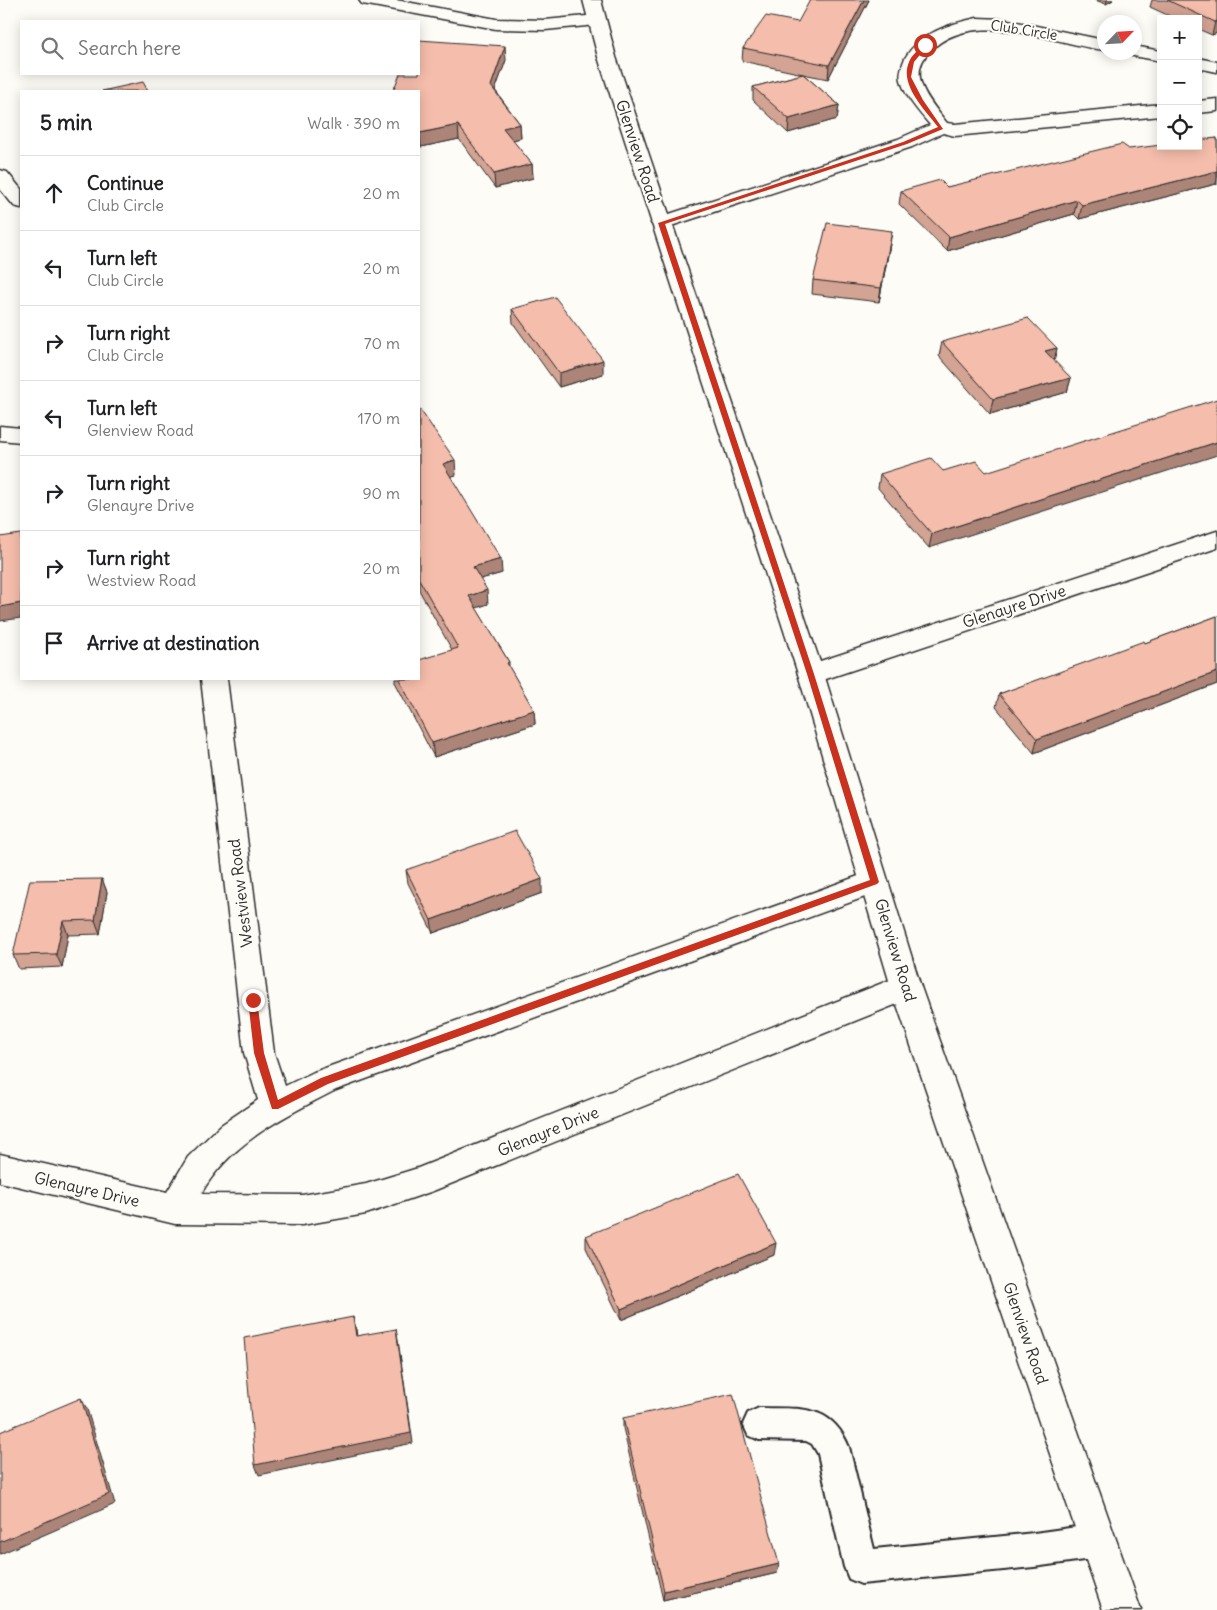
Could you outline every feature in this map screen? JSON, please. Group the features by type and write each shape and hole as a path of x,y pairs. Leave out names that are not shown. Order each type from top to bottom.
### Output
{"street":[{"path":"368,0 496,24 545,25 594,10"},
{"name":"Glenview Road","path":"594,10 661,223 811,674 906,987 1122,1610"},
{"name":"Club Circle","path":"941,128 920,100 909,77 912,62 925,45 947,31 988,23 1097,44"},
{"path":"1142,52 1157,55"},
{"path":"1202,64 1217,67"},
{"path":"1202,107 1217,105"},
{"path":"661,223 905,143 941,128 955,130 1157,110"},
{"path":"0,176 20,201"},
{"path":"0,433 20,435"},
{"name":"Glenayre Drive","path":"811,674 1217,539"},
{"name":"Westview Road","path":"214,680 259,1053 275,1106"},
{"path":"175,1209 198,1167 232,1135 275,1106 325,1081 874,882"},
{"name":"Glenayre Drive","path":"0,1168 175,1209 302,1210 366,1199 422,1181 906,987"}],"lane":[{"path":"759,1424 809,1426 822,1433 833,1447 861,1567 1034,1550 1098,1541"}],"building":[{"path":"810,0 864,0 829,65 743,48 766,16 798,22"},
{"path":"1167,0 1217,0 1217,21 1215,22"},
{"path":"420,40 505,46 491,86 520,124 503,128 532,164 494,174 458,125 420,133 420,90 393,90 400,75 420,75"},
{"path":"803,74 839,105 789,119 753,87"},
{"path":"143,82 147,90 107,90"},
{"path":"1217,138 1217,171 1082,205 1077,200 949,237 901,191 940,180 947,187 1122,144 1129,149 1157,146 1157,150 1202,150 1202,140"},
{"path":"827,223 892,231 881,288 813,280"},
{"path":"555,297 603,360 559,373 512,309"},
{"path":"1028,318 1057,348 1045,351 1071,378 993,399 942,342"},
{"path":"1217,399 1217,442 932,534 880,474 931,458 943,471 976,461 986,472"},
{"path":"420,409 455,460 443,464 501,559 473,567 487,590 469,596 509,662 507,663 534,710 432,743 400,680 420,680 420,660 458,648 420,581"},
{"path":"20,534 20,603 0,607 0,537"},
{"path":"1217,616 1217,672 1037,739 999,694 1144,641 1145,643"},
{"path":"515,831 542,879 431,920 406,870"},
{"path":"102,879 95,920 63,921 56,954 13,955 30,880"},
{"path":"738,1174 776,1243 621,1309 586,1236"},
{"path":"353,1317 356,1336 396,1329 411,1433 255,1465 244,1338"},
{"path":"733,1394 779,1564 664,1591 623,1418"},
{"path":"81,1398 109,1494 0,1542 0,1432"}],"route":[{"path":"253,1000 259,1053 275,1106 325,1081 874,882 811,674 661,223 905,143 941,128 920,100 909,77 912,62 925,45"}]}
